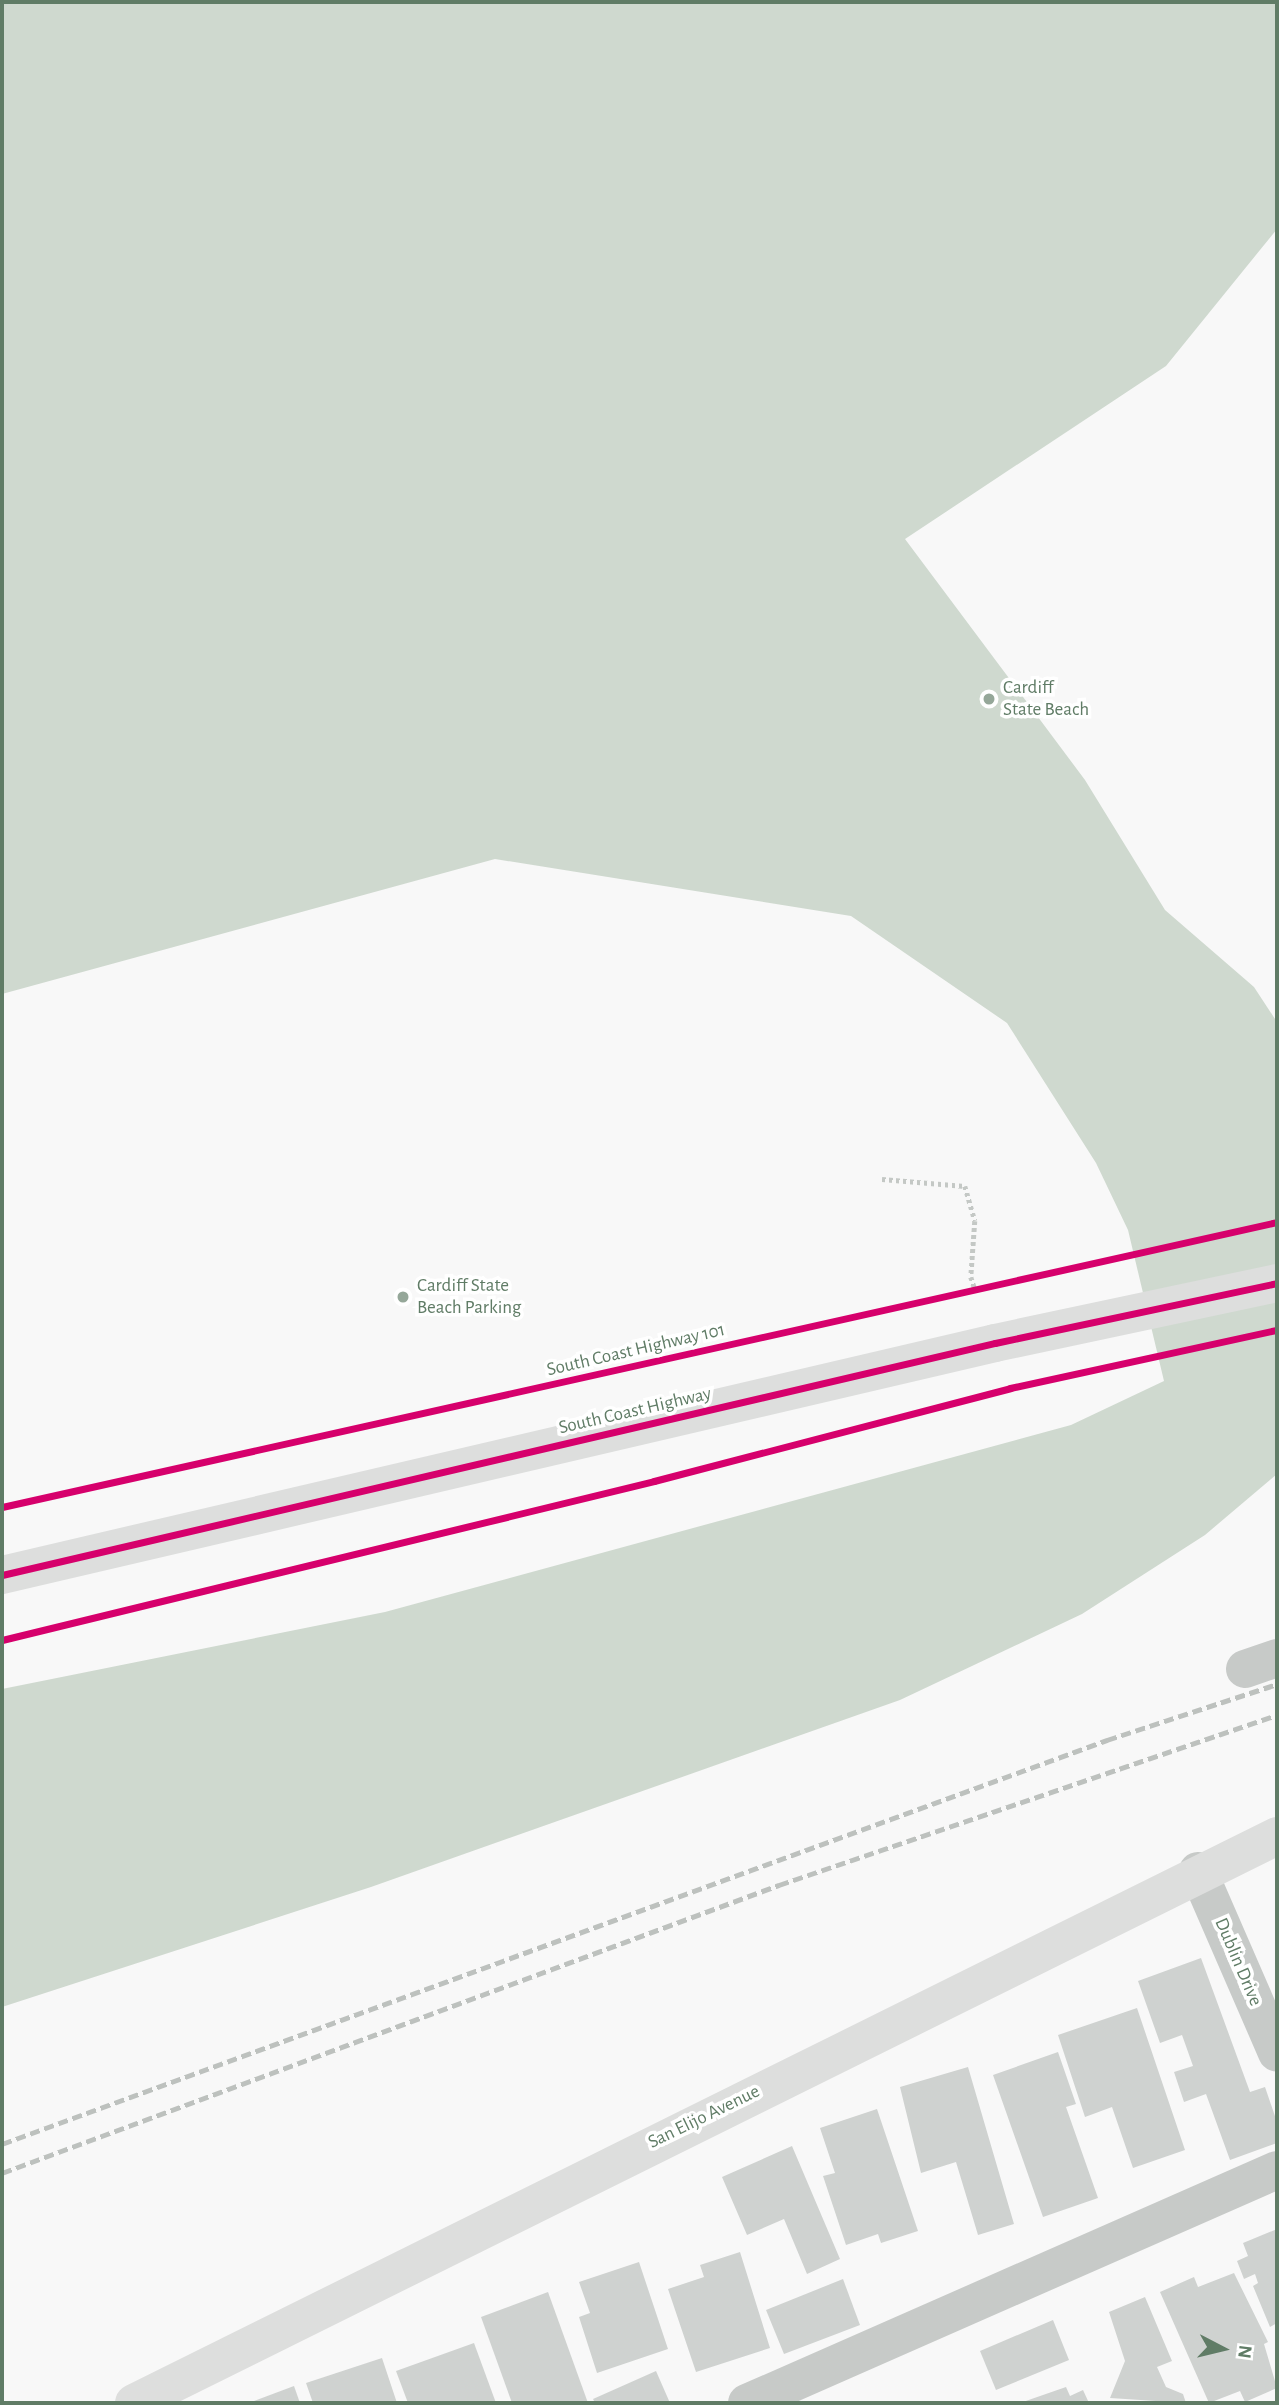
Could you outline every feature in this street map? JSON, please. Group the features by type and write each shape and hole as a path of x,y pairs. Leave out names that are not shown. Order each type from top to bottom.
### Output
{"main road":[{"name":"South Coast Highway","path":"2,1576 995,1343 1277,1283"},
{"name":"San Elijo Avenue","path":"138,2402 1198,1871 1277,1836"}],"street":[{"name":"Dublin Drive","path":"1198,1871 1277,2053"},
{"path":"747,2403 1277,2170"}],"path":[{"path":"882,1180 965,1186 975,1221 975,1292"},
{"path":"963,1295 989,1289"}],"shaded area":[{"path":"2,2 1277,2 1277,229 1166,366 905,539 1085,780 1165,910 1254,987 1277,1022 1277,1474 1205,1535 1082,1614 900,1700 371,1887 2,2007 2,1689 385,1612 1071,1425 1164,1381 1128,1230 1096,1163 1007,1023 851,916 495,859 2,994"}],"building":[{"path":"1201,1958 1250,2092 1265,2087 1277,2122 1277,2143 1230,2160 1206,2094 1184,2102 1174,2072 1193,2066 1182,2035 1160,2043 1138,1981"},
{"path":"1137,2008 1185,2150 1133,2168 1112,2107 1085,2117 1058,2035"},
{"path":"1058,2052 1076,2104 1066,2107 1098,2198 1043,2217 993,2075"},
{"path":"968,2067 1014,2224 978,2235 956,2162 921,2173 900,2087"},
{"path":"877,2109 918,2231 881,2243 878,2234 846,2245 823,2176 835,2173 820,2128"},
{"path":"792,2146 840,2259 807,2274 784,2219 747,2235 722,2177"},
{"path":"1277,2229 1277,2323 1270,2327 1253,2286 1258,2283 1255,2274 1244,2279 1237,2261 1248,2256 1243,2243"},
{"path":"740,2252 770,2348 696,2372 668,2289 704,2277 700,2265"},
{"path":"639,2262 668,2349 597,2373 579,2317 590,2313 579,2282"},
{"path":"1234,2273 1268,2342 1264,2344 1277,2388 1245,2402 1240,2391 1209,2403 1160,2292 1194,2277 1198,2287"},
{"path":"843,2279 860,2325 784,2354 766,2310"},
{"path":"548,2292 588,2403 512,2403 481,2317"},
{"path":"1145,2297 1172,2361 1157,2367 1166,2387 1183,2394 1186,2403 1110,2398 1125,2361 1109,2312"},
{"path":"1053,2320 1069,2360 996,2390 980,2351"},
{"path":"474,2343 496,2403 408,2403 396,2371"},
{"path":"382,2358 397,2403 313,2403 306,2383"},
{"path":"656,2371 670,2403 595,2403 593,2399"},
{"path":"294,2386 300,2403 249,2403"},
{"path":"1066,2387 1070,2396 1083,2390 1089,2403 1020,2403"}],"railway":[{"path":"2,2144 1107,1740 1277,1684"},
{"path":"2,2173 779,1885 1277,1715"}],"cycle path":[{"name":"South Coast Highway 101","path":"2,1507 1277,1222"},
{"path":"2,1575 995,1343 1277,1283"},
{"path":"2,1640 654,1481 1010,1388 1277,1330"}],"place":[{"name":"Cardiff State Beach","path":"989,699"},
{"name":"Cardiff State Beach Parking","path":"403,1297"}]}
